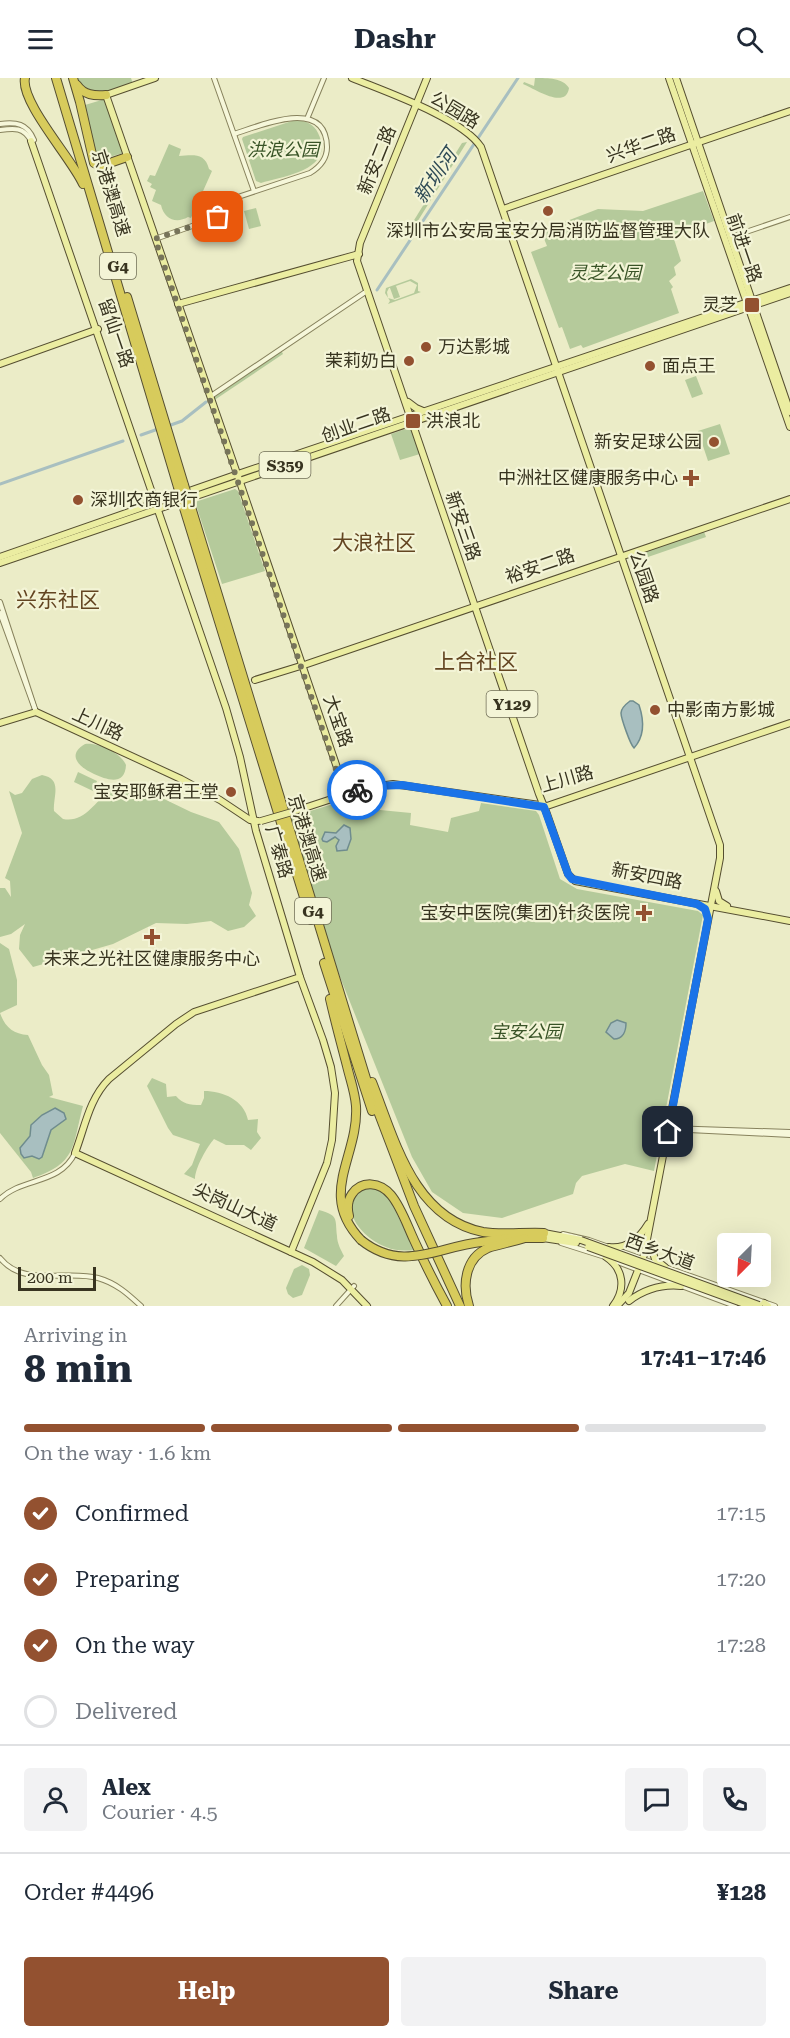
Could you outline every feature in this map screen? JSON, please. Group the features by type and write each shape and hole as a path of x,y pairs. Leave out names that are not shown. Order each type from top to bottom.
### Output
{"highway":[{"name":"京港澳高速","path":"25,78 27,96 80,177 103,233"},
{"name":"京港澳高速","path":"58,78 164,429"},
{"path":"74,78 81,96 94,163 97,166 105,166 127,157"},
{"path":"81,96 106,95"},
{"name":"京港澳高速","path":"65,103 181,486 368,1085 414,1206 460,1306"},
{"name":"京港澳高速","path":"188,507 325,968 363,1086 410,1208 455,1306"},
{"path":"325,968 330,999 354,1091 356,1107 353,1135 342,1172 340,1198 346,1221 362,1239 383,1250 408,1254 516,1232"},
{"path":"354,1036 406,1165 427,1199 448,1218 465,1226 485,1232 516,1232 544,1236"},
{"path":"362,1239 350,1219 348,1203 352,1193 360,1186 374,1184 388,1191 394,1199 447,1306"},
{"path":"481,1239 544,1236"},
{"path":"469,1306 465,1282 469,1267 476,1256 488,1248 525,1238"}],"main road":[{"path":"106,95 155,78"},
{"name":"公园路","path":"352,78 453,122 478,140 504,209 723,844 723,856 650,1244 626,1304"},
{"name":"新安二路","path":"359,254 360,243 429,78"},
{"name":"前进一路","path":"669,78 730,237 736,262"},
{"name":"前进一路","path":"676,78 695,143 790,427"},
{"name":"大宝路","path":"106,95 237,478"},
{"name":"兴华二路","path":"504,209 790,111"},
{"name":"留仙一路","path":"32,141 234,733 258,821"},
{"path":"178,304 359,254"},
{"name":"新安三路","path":"359,254 357,261 407,403"},
{"name":"新安三路","path":"359,254 416,431 546,805"},
{"name":"创业二路","path":"0,563 237,478 750,304 790,288"},
{"name":"创业二路","path":"750,304 790,293"},
{"name":"大宝路","path":"178,304 345,794"},
{"name":"前进一路","path":"750,304 790,412"},
{"path":"0,363 96,330"},
{"path":"0,363 96,330"},
{"name":"留仙一路","path":"96,330 155,494 157,506"},
{"path":"87,334 93,333 99,339"},
{"path":"407,403 426,414 416,431 400,422 407,403"},
{"name":"裕安二路","path":"255,680 790,497"},
{"name":"创业二路","path":"0,557 157,506"},
{"path":"0,723 36,712"},
{"name":"上川路","path":"36,712 182,779 258,821 365,788 393,784 546,805 790,722"},
{"name":"新安四路","path":"546,805 568,874 572,879 790,920"},
{"name":"广泰路","path":"258,821 302,977 334,1067 338,1093 338,1117 329,1164 293,1251"},
{"path":"715,891 719,900 727,908 717,912 710,919 698,902 708,898 715,891"},
{"path":"76,1151 100,1088 109,1078 176,1024 204,1008 302,977"},
{"name":"公园路","path":"645,1260 651,1218 670,1129"},
{"name":"尖岗山大道","path":"76,1151 334,1271 369,1306"},
{"path":"609,1247 620,1247 635,1241 651,1218"},
{"path":"544,1236 580,1242"},
{"name":"西乡大道","path":"580,1242 763,1305"},
{"name":"西乡大道","path":"580,1242 750,1306"},
{"path":"650,1244 655,1259 667,1268"},
{"path":"606,1257 616,1266 622,1279 620,1294 615,1306"},
{"name":"公园路","path":"615,1306 628,1296 641,1271"},
{"path":"626,1304 653,1288 665,1285 681,1286"}],"street":[{"path":"214,78 254,191"},
{"path":"307,118 324,78"},
{"path":"155,239 218,217 224,202 310,173 322,162 327,146 318,126 307,118 292,117 234,134"},
{"path":"0,124 13,122 22,124 29,131 32,141"},
{"path":"0,130 20,129 32,141"},
{"path":"730,237 790,217"},
{"path":"210,396 367,291"},
{"path":"0,603 36,712"},
{"path":"0,613 36,712"},
{"path":"670,1129 790,1134"},
{"path":"0,1199 11,1191 60,1172 67,1166 76,1151"},
{"path":"554,1237 573,1235 763,1305 775,1306"},
{"path":"554,1237 735,1306"},
{"path":"616,1261 623,1259 624,1255 621,1251"},
{"path":"0,1258 11,1269 25,1274 81,1275 101,1279 123,1290 141,1306"},
{"path":"667,1268 664,1273 667,1280"},
{"path":"336,1306 353,1288"}],"green space":[{"path":"77,78 131,78 133,84 109,93 95,94 82,86"},
{"path":"535,78 563,82 569,88 567,94 556,98 523,84 524,82 534,86"},
{"path":"105,99 123,153 96,161 85,105"},
{"name":"洪浪公园","path":"295,120 309,123 314,127 322,145 320,155 314,163 294,174 261,183 256,181 243,137"},
{"path":"467,142 414,227 411,225 462,143"},
{"path":"169,144 181,149 179,156 201,157 212,171 191,218 171,219 165,214 161,205 152,201 156,190 150,187 152,184 147,181 150,175 155,176"},
{"name":"灵芝公园","path":"703,191 714,221 673,236 681,261 674,267 676,275 669,281 673,287 671,289 679,313 583,348 581,345 570,349 562,327 559,328 531,252 547,246 541,231 598,209 643,211"},
{"path":"256,208 261,226 249,229 244,211"},
{"path":"411,279 418,283 418,291 421,292 388,304 390,301 388,298 385,293 386,288","holes":["410,281 417,285 414,293 395,300 388,298 387,292 390,288 394,299 400,297 396,286 393,287"]},
{"path":"280,348 283,354 213,401 211,396"},
{"path":"696,376 703,394 692,398 685,380"},
{"name":"新安足球公园","path":"720,424 730,454 708,461 698,431"},
{"path":"411,427 420,454 400,460 391,434"},
{"path":"235,489 238,491 265,571 222,584 195,502"},
{"path":"703,529 706,537 648,557 645,549"},
{"path":"85,744 102,747 119,756 126,765 122,776 114,780 104,778 80,765 76,753"},
{"path":"78,772 97,781 93,791 74,782"},
{"path":"42,775 49,777 55,784 54,811 63,819 83,815 110,791 133,784 191,812 219,822 239,849 252,893 249,905 256,916 244,927 228,931 211,921 187,924 156,923 113,944 33,967 19,949 20,935 25,924 11,934 0,937 0,888 5,888 11,897 10,881 5,878 22,833 9,791 15,795 22,793 32,779"},
{"name":"宝安公园","path":"379,792 380,810 411,813 410,825 448,832 451,818 479,811 481,803 536,811 560,879 577,889 698,911 703,915 654,1171 625,1164 582,1176 576,1183 573,1194 502,1218 463,1213 432,1192 412,1157 332,957 291,817"},
{"path":"0,943 9,949 17,980 17,1005 0,1013"},
{"path":"0,1013 10,1029 28,1035 49,1075 53,1095 49,1097 83,1106 70,1152 58,1166 33,1178 31,1172 0,1133"},
{"path":"152,1078 166,1084 167,1097 176,1096 187,1104 201,1105 204,1091 232,1098 242,1107 248,1120 258,1119 257,1132 261,1138 251,1150 244,1145 226,1145 214,1139 202,1158 195,1179 184,1174 192,1165 200,1144 173,1135 147,1086"},
{"path":"365,1187 378,1189 388,1196 415,1250 389,1248 377,1243 361,1229 355,1221 352,1203 356,1195"},
{"path":"319,1210 330,1214 336,1221 339,1246 344,1256 336,1266 304,1248"},
{"path":"302,1265 309,1269 310,1275 302,1295 293,1298 288,1294 286,1288 294,1269"}],"water":[{"path":"630,701 639,705 643,722 642,733 634,748 621,713"},
{"path":"344,825 350,828 351,839 347,850 337,851 336,846 339,840 335,837 327,842 322,839 325,832 336,833"},
{"path":"617,1020 626,1023 626,1026 622,1036 614,1039 606,1032 611,1023"},
{"path":"55,1108 64,1113 66,1119 51,1130 42,1157 39,1159 32,1156 24,1158 20,1148 30,1136 31,1125 42,1115"}],"waterway":[{"name":"新圳河","path":"377,290 518,78"},
{"path":"168,426 182,421 206,402"},
{"path":"141,435 158,429"},
{"path":"0,484 123,441"}],"way so far":[{"path":"218,217 155,239 341,784 345,794 357,790"}],"place":[{"name":"深圳市公安局宝安分局消防监督管理大队","path":"548,211"},
{"name":"灵芝","path":"752,305"},
{"name":"万达影城","path":"426,347"},
{"name":"茉莉奶白","path":"409,361"},
{"name":"面点王","path":"650,366"},
{"name":"洪浪北","path":"413,421"},
{"name":"新安足球公园","path":"714,442"},
{"name":"中洲社区健康服务中心","path":"691,478"},
{"name":"深圳农商银行","path":"78,500"},
{"name":"中影南方影城","path":"655,710"},
{"name":"宝安耶稣君王堂","path":"231,792"},
{"name":"宝安中医院(集团)针灸医院","path":"644,913"},
{"name":"未来之光社区健康服务中心","path":"152,937"}],"district":[{"name":"大浪社区","path":"374,543"},
{"name":"兴东社区","path":"58,600"},
{"name":"上合社区","path":"476,662"}],"route":[{"path":"357,790 393,784 544,807 569,877 572,879 697,904 705,909 708,919 668,1132"}]}
